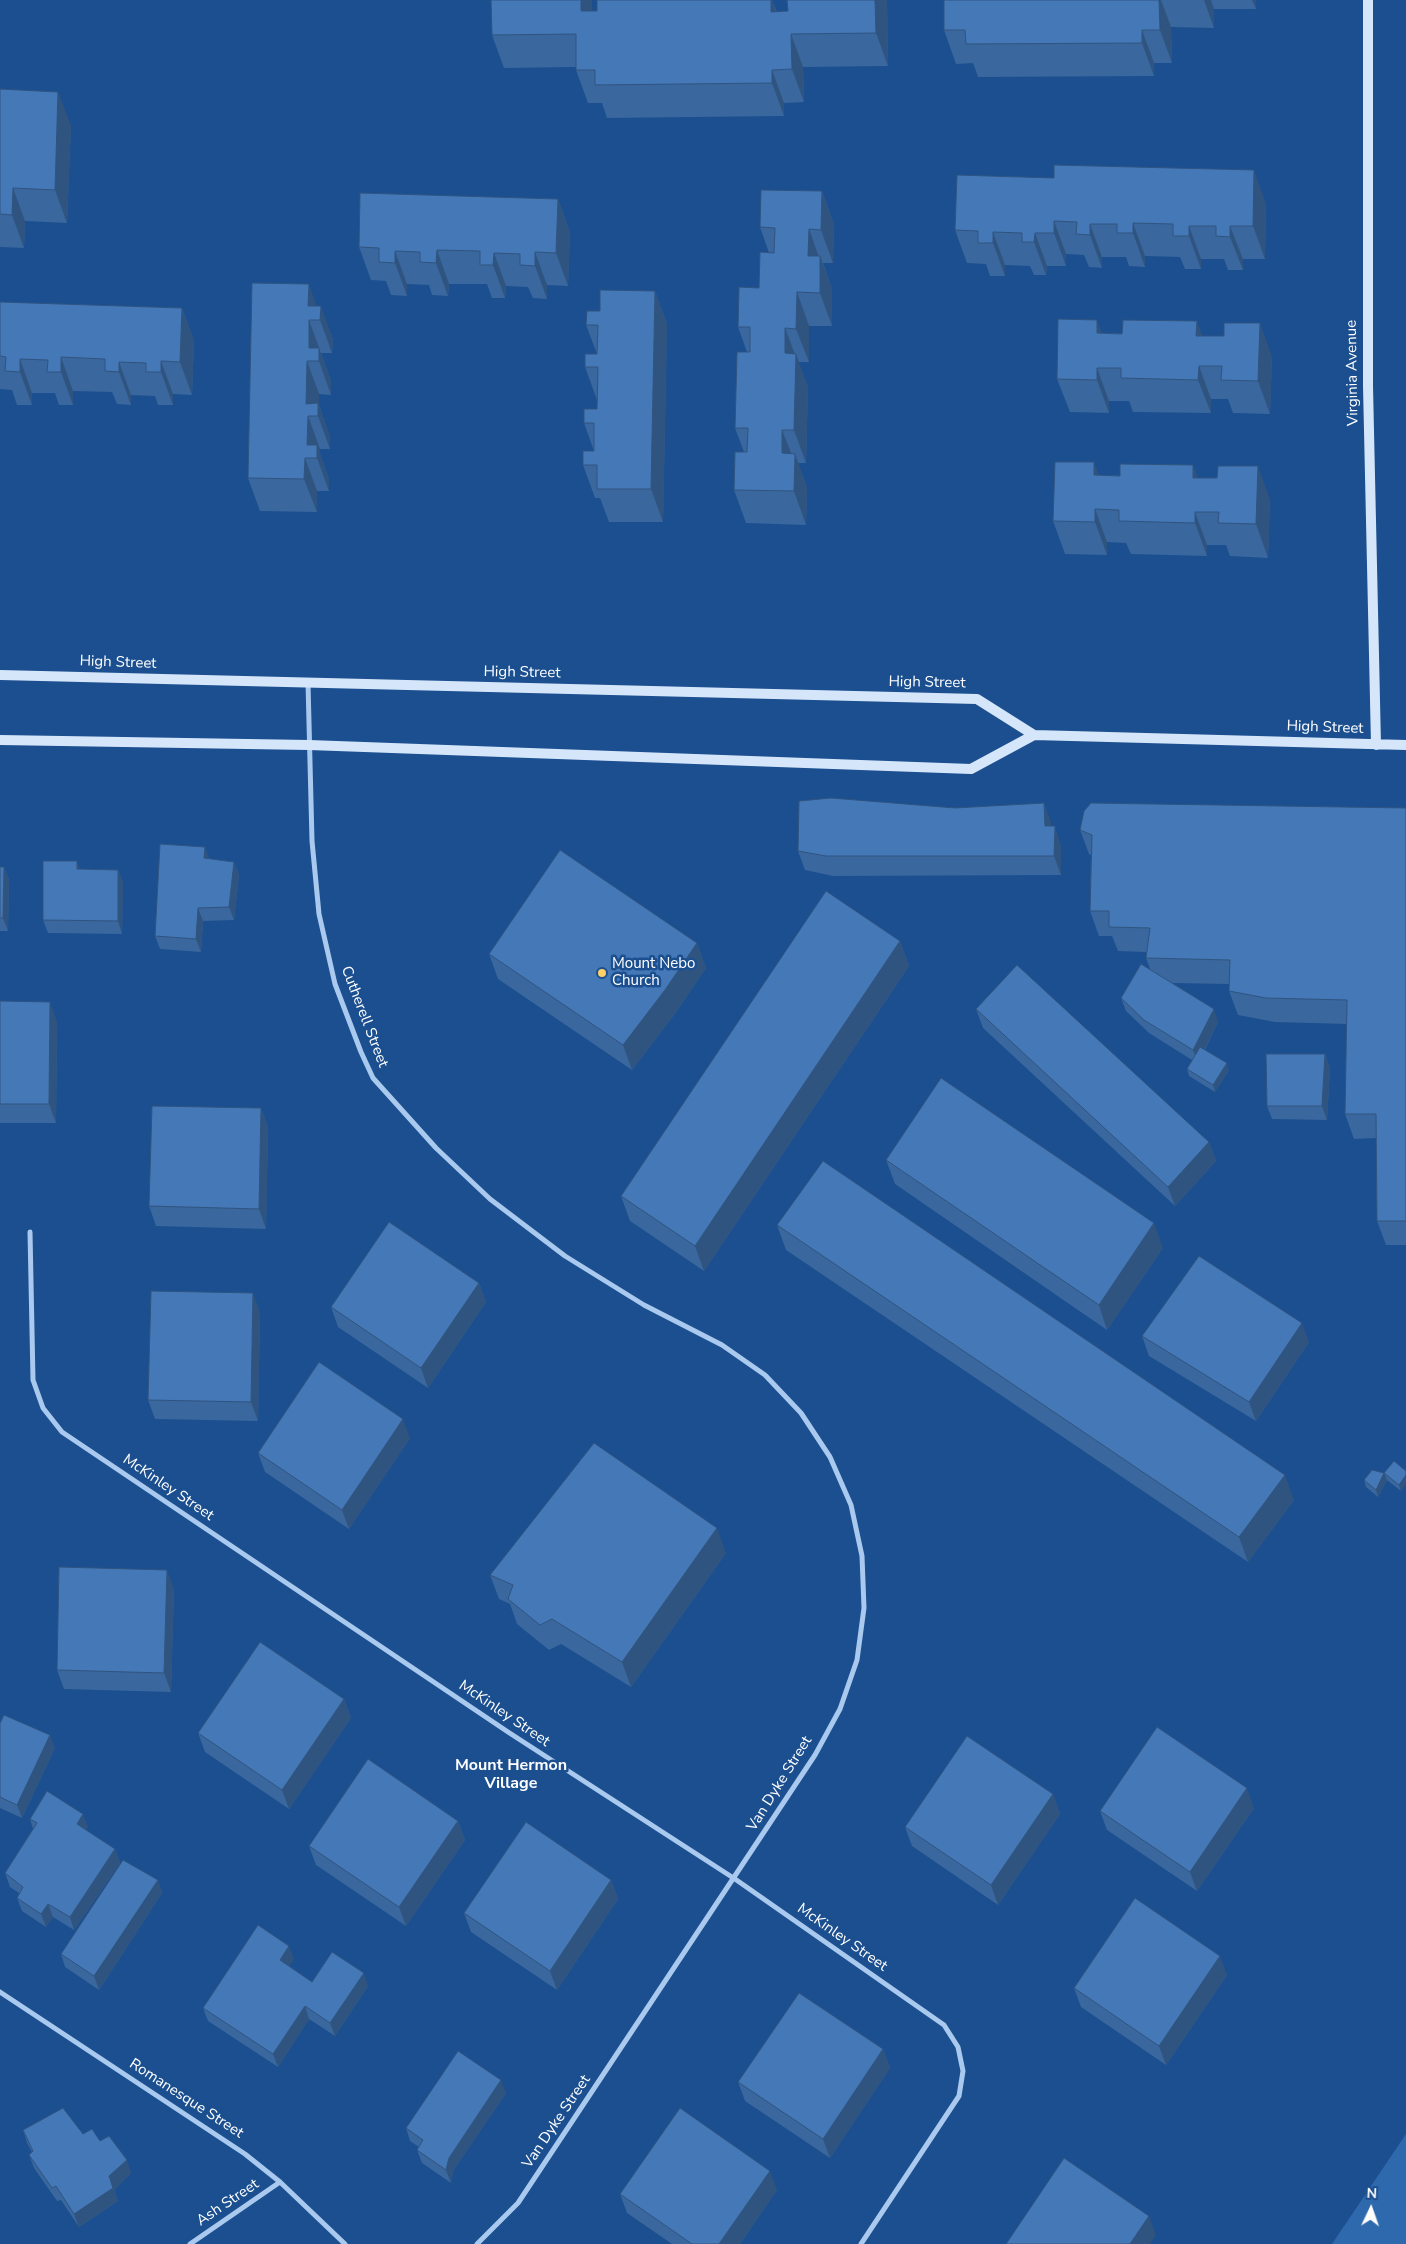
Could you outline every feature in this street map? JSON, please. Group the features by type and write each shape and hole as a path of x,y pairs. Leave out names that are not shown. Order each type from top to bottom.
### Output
{"main road":[{"name":"Virginia Avenue","path":"1368,0 1368,386 1376,745"},
{"name":"High Street","path":"0,675 977,699 1034,735 1406,745"},
{"path":"0,740 309,745 971,769 1034,735"}],"street":[{"name":"Cutherell Street","path":"308,683 312,842 319,914 335,984 361,1052 374,1078 436,1148 490,1199 564,1256 644,1305 688,1327"},
{"name":"McKinley Street","path":"30,1232 33,1380 43,1408 62,1432 508,1732 734,1878 944,2025 958,2047 964,2071 960,2096 861,2244"},
{"name":"Van Dyke Street","path":"477,2244 518,2202 815,1755 840,1709 856,1660 864,1608 862,1556 847,1496 830,1457 801,1413 765,1375 722,1345 688,1327"},
{"name":"Romanesque Street","path":"0,1992 245,2154 280,2182 345,2244"},
{"name":"Ash Street","path":"190,2244 280,2182"}],"shaded area":[{"path":"1406,2134 1406,2244 1332,2244"}],"building":[{"path":"491,0 581,0 581,11 597,11 597,0 771,0 771,12 788,11 787,0 875,0 876,33 791,34 792,69 772,70 772,83 595,85 595,70 576,70 576,34 492,35"},
{"path":"944,0 1159,0 1160,30 1142,30 1142,43 966,44 965,30 944,30"},
{"path":"0,89 58,92 55,190 13,188 12,215 0,214"},
{"path":"1054,165 1254,170 1253,226 1230,226 1230,237 1216,236 1216,226 1189,226 1189,236 1173,236 1173,224 1133,223 1133,233 1117,233 1117,224 1090,224 1090,235 1076,234 1077,222 1054,221 1054,233 1035,233 1034,242 1022,242 1022,233 993,232 993,243 978,243 978,231 955,230 957,175 1054,178"},
{"path":"761,190 822,191 821,230 809,229 808,256 820,256 820,293 797,292 796,329 785,328 785,353 796,354 794,430 782,430 782,453 795,454 794,491 734,490 735,452 747,452 748,428 735,428 737,352 750,352 750,327 738,327 739,287 759,288 760,252 774,253 775,228 760,227"},
{"path":"360,193 558,199 556,253 535,252 535,266 520,265 520,254 494,253 493,265 480,265 480,251 437,250 436,263 420,262 420,252 395,251 395,263 379,262 379,248 359,247"},
{"path":"252,283 309,284 308,306 321,306 320,320 309,320 309,348 319,348 319,361 307,361 306,404 318,403 318,416 308,416 307,445 317,445 317,458 305,458 304,479 248,478"},
{"path":"600,290 655,291 651,489 597,489 597,465 583,465 583,451 594,451 594,423 584,423 584,409 597,409 598,367 585,367 585,354 597,354 598,325 586,325 587,311 600,311"},
{"path":"0,302 182,308 180,362 161,361 161,372 146,372 146,363 119,362 119,372 105,371 105,359 61,357 61,372 47,372 48,360 20,359 20,372 5,371 6,357 0,356"},
{"path":"1058,319 1097,320 1097,333 1122,334 1123,320 1197,321 1196,336 1224,336 1224,323 1260,323 1258,381 1221,380 1222,366 1199,366 1198,380 1121,378 1121,368 1097,368 1097,380 1057,379"},
{"path":"1055,462 1094,462 1094,475 1120,476 1120,464 1193,465 1193,478 1217,478 1218,466 1258,466 1256,524 1218,523 1219,512 1195,512 1195,523 1119,521 1119,510 1095,509 1095,522 1053,521"},
{"path":"831,798 955,808 1044,803 1045,826 1055,826 1054,856 826,856 798,851 799,801"},
{"path":"1091,803 1406,808 1406,1221 1377,1221 1376,1114 1345,1114 1347,1000 1266,998 1229,991 1230,960 1146,958 1150,928 1109,927 1109,911 1090,911 1092,835 1080,830 1084,811"},
{"path":"160,844 205,847 204,858 234,862 229,907 198,908 196,939 155,936"},
{"name":"Mount Nebo Church","path":"560,850 697,943 665,990 623,1045 489,954"},
{"path":"43,861 77,861 77,869 118,870 118,921 43,920"},
{"path":"0,867 4,867 3,918 0,918"},
{"path":"826,891 900,941 695,1246 621,1196"},
{"path":"1141,964 1214,1009 1193,1050 1144,1020 1121,998"},
{"path":"1017,965 1209,1142 1168,1187 976,1009"},
{"path":"0,1001 50,1002 49,1104 0,1104"},
{"path":"1200,1047 1227,1063 1213,1085 1187,1069"},
{"path":"1266,1054 1325,1054 1322,1106 1267,1106"},
{"path":"941,1078 1154,1223 1099,1305 886,1160"},
{"path":"152,1106 261,1108 259,1209 149,1206"},
{"path":"823,1161 1285,1475 1239,1537 777,1225"},
{"path":"389,1222 479,1283 421,1368 331,1307"},
{"path":"1199,1256 1302,1323 1249,1402 1142,1336"},
{"path":"151,1291 253,1293 251,1402 148,1400"},
{"path":"319,1362 403,1419 342,1510 258,1453"},
{"path":"594,1443 717,1528 622,1662 552,1619 540,1625 508,1599 513,1585 490,1575"},
{"path":"1394,1461 1406,1471 1406,1475 1399,1485 1384,1473"},
{"path":"1372,1470 1384,1473 1376,1490 1364,1480"},
{"path":"59,1567 167,1570 164,1673 57,1670"},
{"path":"260,1642 344,1699 282,1790 198,1733"},
{"path":"4,1715 50,1735 17,1805 0,1797 0,1723"},
{"path":"1157,1727 1247,1788 1190,1872 1100,1811"},
{"path":"967,1736 1053,1794 991,1885 905,1827"},
{"path":"368,1759 458,1821 399,1907 309,1846"},
{"path":"47,1791 83,1814 77,1824 115,1849 70,1917 48,1904 41,1914 17,1898 23,1887 5,1873 37,1823 30,1819"},
{"path":"526,1822 611,1880 550,1971 464,1913"},
{"path":"123,1860 158,1880 94,1976 61,1954"},
{"path":"1135,1898 1220,1956 1159,2046 1074,1988"},
{"path":"258,1925 289,1946 280,1960 312,1982 332,1952 364,1973 330,2023 305,2006 273,2054 203,2008"},
{"path":"799,1993 883,2049 823,2139 738,2082"},
{"path":"458,2051 501,2080 449,2158 446,2170 417,2150 423,2140 406,2128"},
{"path":"63,2108 83,2134 92,2129 100,2141 109,2136 127,2160 109,2176 113,2188 74,2214 56,2186 52,2188 29,2155 33,2151 23,2130"},
{"path":"680,2108 770,2171 719,2244 692,2244 620,2194"},
{"path":"1064,2158 1149,2216 1130,2244 1006,2244"}],"place":[{"name":"Mount Nebo Church","path":"602,973"}],"district":[{"name":"Mount Hermon Village","path":"511,1775"}]}
